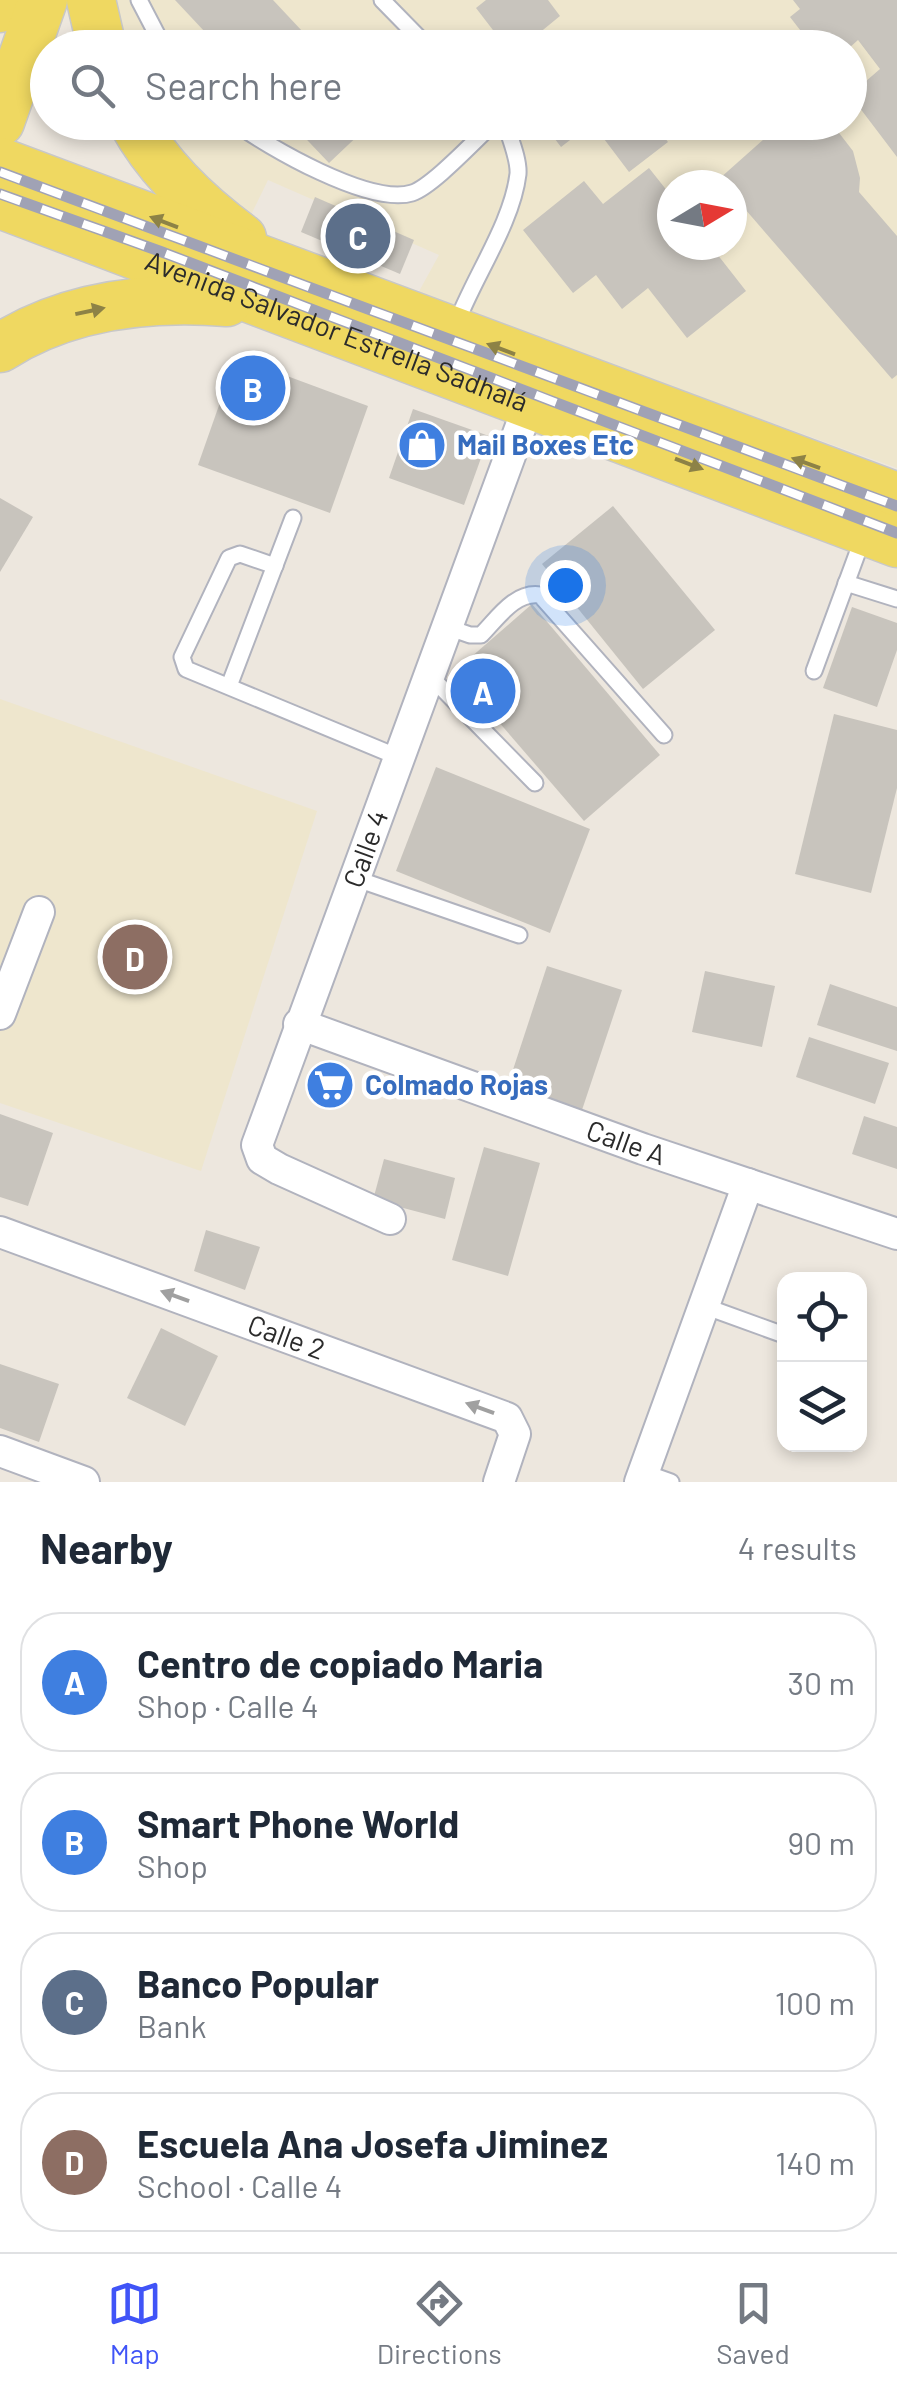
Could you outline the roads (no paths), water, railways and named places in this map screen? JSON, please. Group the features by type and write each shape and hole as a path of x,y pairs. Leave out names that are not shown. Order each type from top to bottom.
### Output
{"main road":[{"path":"0,8 3,0"},
{"path":"32,30 43,0"},
{"path":"91,0 98,30"},
{"path":"0,122 30,37"},
{"path":"143,140 276,286"},
{"name":"Avenida Salvador Estrella Sadhalá","path":"0,162 529,404 881,538"},
{"name":"Avenida Salvador Estrella Sadhalá","path":"0,204 276,286 454,331 897,497"},
{"path":"0,348 62,317 136,302 196,300 276,286"}],"street":[{"name":"Calle 4","path":"390,1218 336,1197 262,1159 257,1145 529,404"},
{"path":"0,1014 39,912"},
{"name":"Calle A","path":"300,1024 897,1234"},
{"path":"651,1479 704,1306 748,1184"},
{"name":"Calle 2","path":"0,1232 506,1418 515,1434 499,1482"},
{"path":"0,1451 29,1472 84,1482"}],"lane":[{"path":"139,0 155,30"},
{"path":"382,0 411,30"},
{"path":"260,140 334,176 387,194 404,194 424,187 478,140"},
{"path":"454,331 466,296 507,213 518,170 511,140"},
{"path":"229,686 293,518"},
{"path":"814,671 846,583 881,538"},
{"path":"274,566 240,554 229,558 182,657 186,668 398,757"},
{"path":"846,583 897,599"},
{"path":"446,627 481,635 514,601 529,593 540,594 664,735"},
{"path":"429,675 535,782"},
{"path":"354,878 519,934"},
{"path":"704,1306 777,1332"}],"railway":[{"path":"0,172 897,506"},
{"path":"0,194 162,252 897,533"}],"place":[{"name":"Banco Popular","path":"358,236"},
{"name":"Smart Phone World","path":"253,388"},
{"name":"Mail Boxes Etc","path":"422,445"},
{"name":"Centro de copiado Maria","path":"483,691"},
{"name":"Escuela Ana Josefa Jiminez","path":"135,957"},
{"name":"Colmado Rojas","path":"330,1085"}]}
